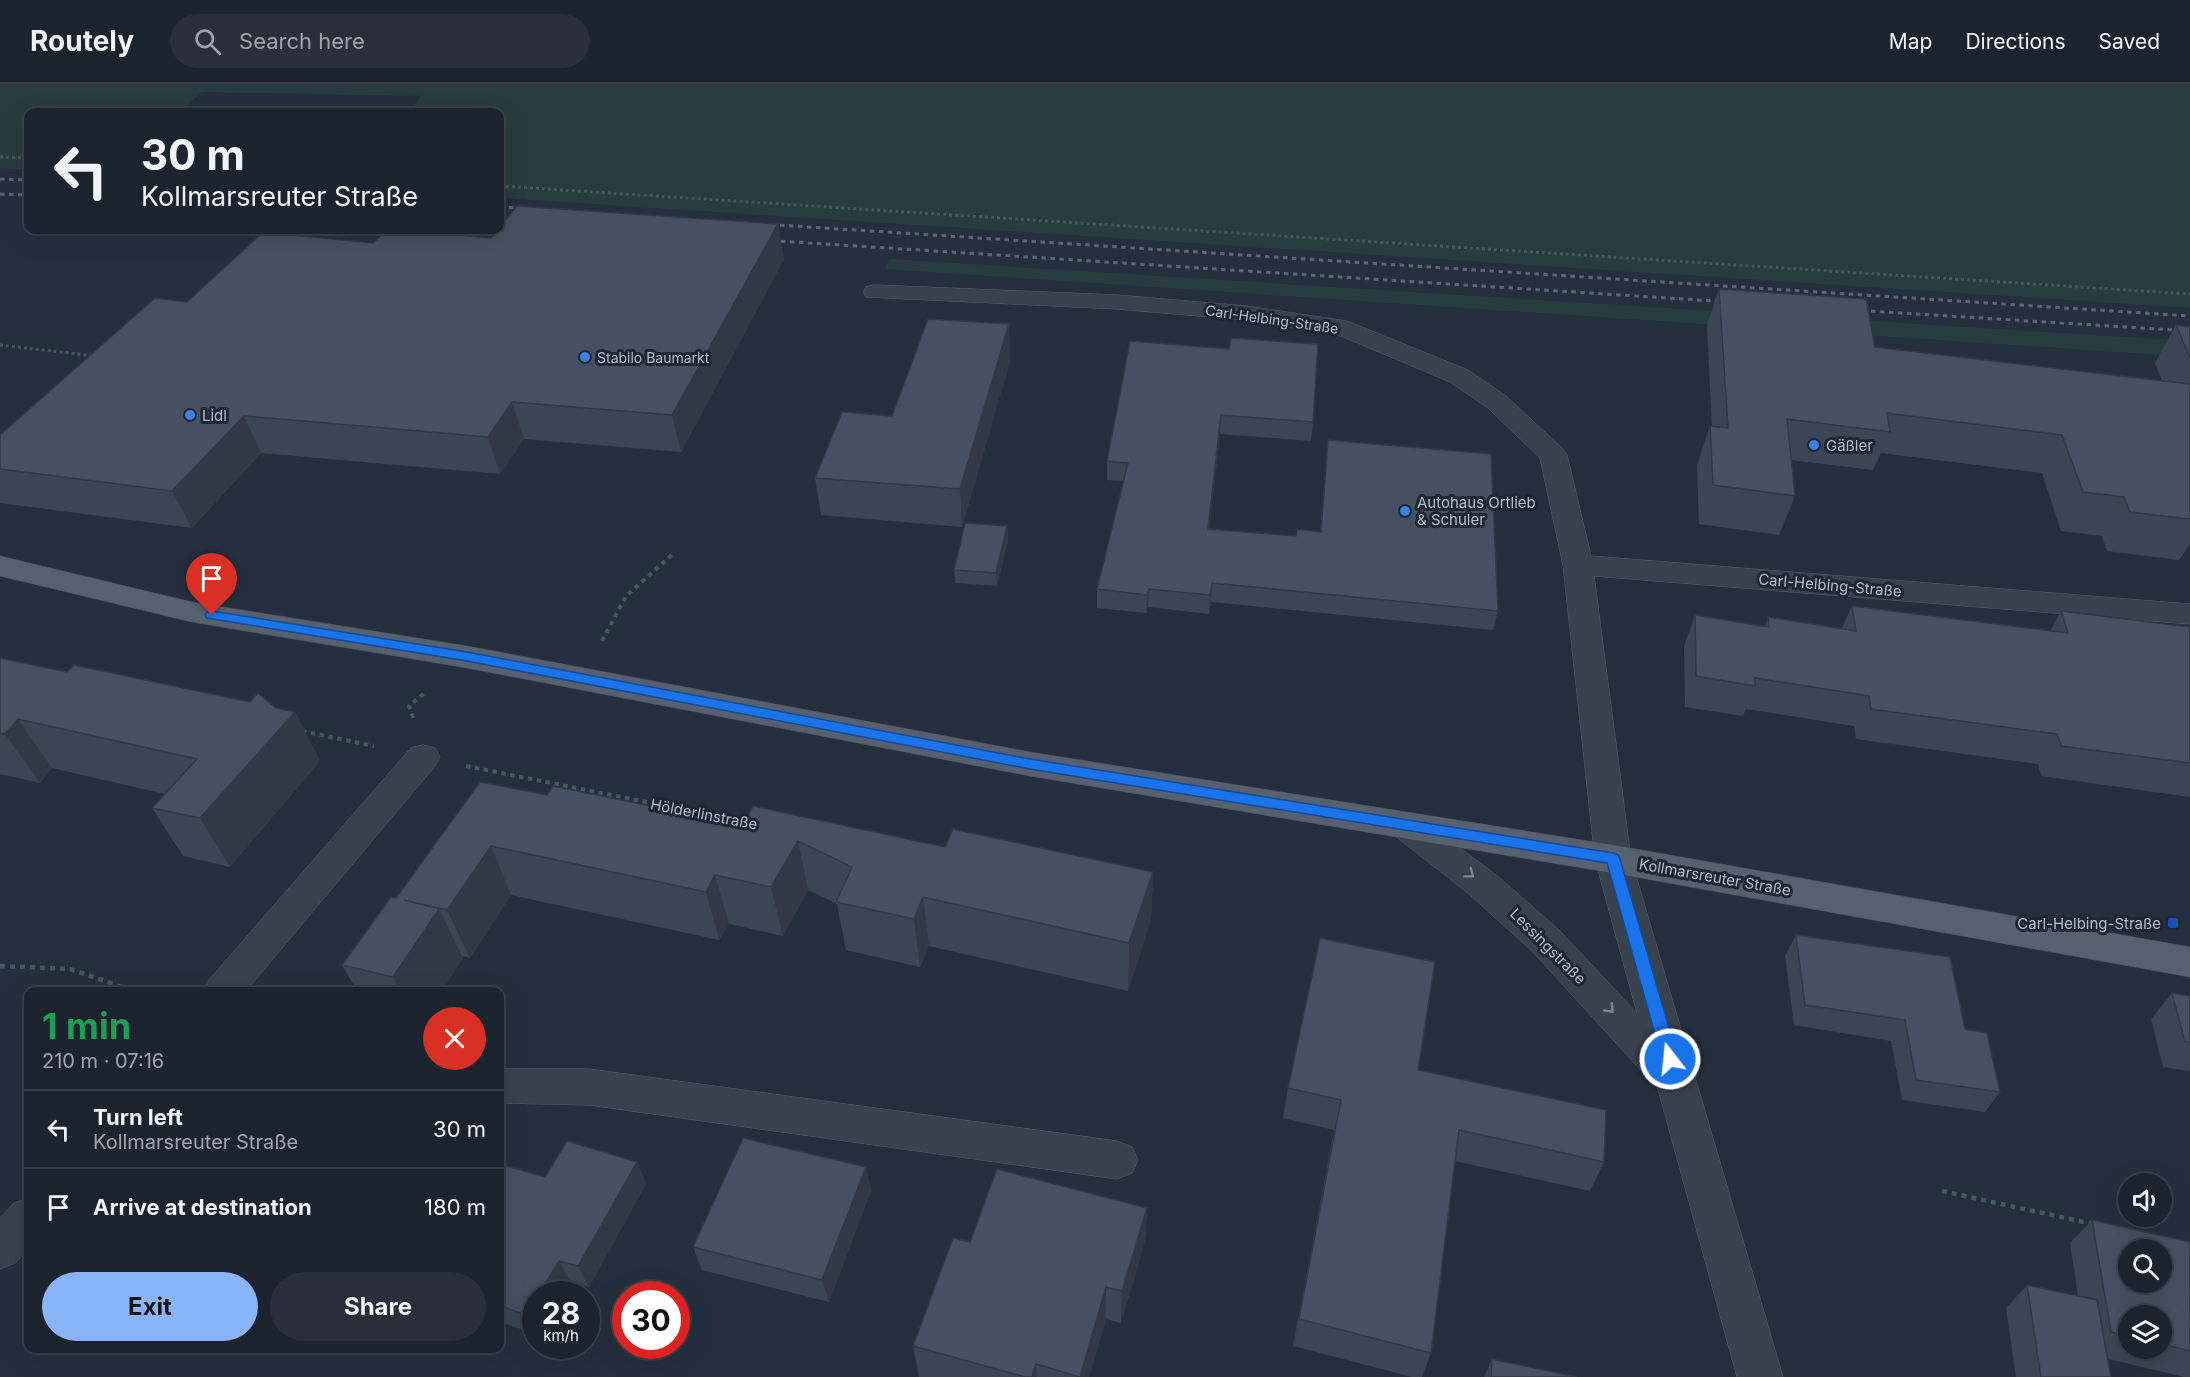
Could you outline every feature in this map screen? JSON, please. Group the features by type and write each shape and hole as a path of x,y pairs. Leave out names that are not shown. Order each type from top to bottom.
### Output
{"main road":[{"name":"Kollmarsreuter Straße","path":"0,566 192,612 467,657 1030,764 1613,859 2190,962"}],"street":[{"name":"Carl-Helbing-Straße","path":"875,292 1117,302 1246,313 1347,329 1459,376 1497,402 1553,455 1578,565 1613,859"},
{"name":"Carl-Helbing-Straße","path":"1578,565 2190,614"},
{"path":"226,987 423,757"},
{"name":"Lessingstraße","path":"1406,826 1482,884 1545,940 1676,1081"},
{"name":"Lessingstraße","path":"1613,859 1760,1377"},
{"path":"504,1086 589,1087 1117,1161"},
{"path":"0,1249 24,1222"}],"path":[{"path":"0,157 24,158"},
{"path":"504,186 2190,294"},
{"path":"0,345 105,357"},
{"path":"582,678 626,596 675,552"},
{"path":"423,757 409,706 467,657"},
{"name":"Hölderlinstraße","path":"297,730 752,823"},
{"path":"0,966 70,969 122,987"},
{"path":"1942,1191 2100,1225"}],"green space":[{"path":"0,84 2190,84 2190,308 504,198 504,108 412,108 421,96 202,92 184,108 24,108 24,170 0,168"},
{"path":"890,259 2190,341 2190,357 885,269"}],"building":[{"path":"517,206 778,224 672,415 512,402 488,437 244,416 172,491 0,469 0,435 155,298 187,302 261,234 373,243 383,234 450,234 491,238 494,234 504,234 504,222"},
{"path":"1719,289 1866,299 1875,347 2190,384 2190,519 2130,512 2124,497 2083,492 2062,435 1887,413 1890,432 1787,419 1795,496 1713,485 1710,426 1728,428"},
{"path":"928,319 1009,324 960,489 815,478 842,412 892,416"},
{"path":"2176,325 2190,327 2190,358"},
{"path":"1231,338 1318,344 1313,422 1221,415 1208,529 1296,536 1297,529 1321,532 1328,440 1491,454 1498,611 1212,583 1210,595 1149,589 1147,595 1097,589 1128,463 1107,461 1130,341 1229,349"},
{"path":"965,523 1007,526 996,573 954,570"},
{"path":"1852,606 2068,633 2061,611 2190,627 2190,763 2061,746 2057,734 1871,709 1869,696 1755,678 1755,686 1696,676 1695,615 1769,627 1768,617 1856,631"},
{"path":"0,658 67,672 74,665 250,702 258,693 276,708 295,712 200,818 152,808 197,759 18,719 5,734 0,733"},
{"path":"480,782 547,795 553,786 743,825 753,806 945,847 953,829 1153,872 1129,943 923,897 914,919 836,902 852,867 798,841 771,887 715,875 706,892 491,846 447,910 404,900 439,909 393,977 342,965 391,897 396,898"},
{"path":"1796,935 1950,957 1965,1029 1987,1033 2000,1092 1916,1080 1905,1020 1805,1005"},
{"path":"1320,938 1435,962 1418,1070 1606,1110 1604,1162 1459,1130 1431,1353 1299,1319 1341,1100 1288,1088"},
{"path":"2172,993 2190,996 2190,1042 2185,1042"},
{"path":"743,1138 866,1167 822,1280 693,1247"},
{"path":"567,1141 637,1162 578,1266 559,1261 547,1281 522,1281 522,1313 504,1307 504,1165 545,1177"},
{"path":"997,1169 1147,1208 1122,1291 1106,1287 1080,1377 1036,1364 1032,1377 1025,1377 913,1346 953,1238 970,1242"},
{"path":"2092,1220 2190,1242 2190,1351 2172,1346 2172,1305 2118,1305 2118,1334 2111,1332"},
{"path":"2027,1285 2097,1300 2111,1377 2041,1377"},
{"path":"1492,1359 1577,1377 1491,1377"}],"railway":[{"path":"0,179 24,180"},
{"path":"0,194 24,195"},
{"path":"504,207 531,209"},
{"path":"762,224 2190,316"},
{"path":"763,240 1730,302"},
{"path":"1853,310 2190,331"}],"place":[{"name":"Stabilo Baumarkt","path":"585,357"},
{"name":"Lidl","path":"190,415"},
{"name":"Gäßler","path":"1814,445"},
{"name":"Autohaus Ortlieb & Schuler","path":"1405,511"},
{"name":"Carl-Helbing-Straße","path":"2173,923"}],"route":[{"path":"212,615 467,657 1030,764 1613,859 1670,1059"}]}
